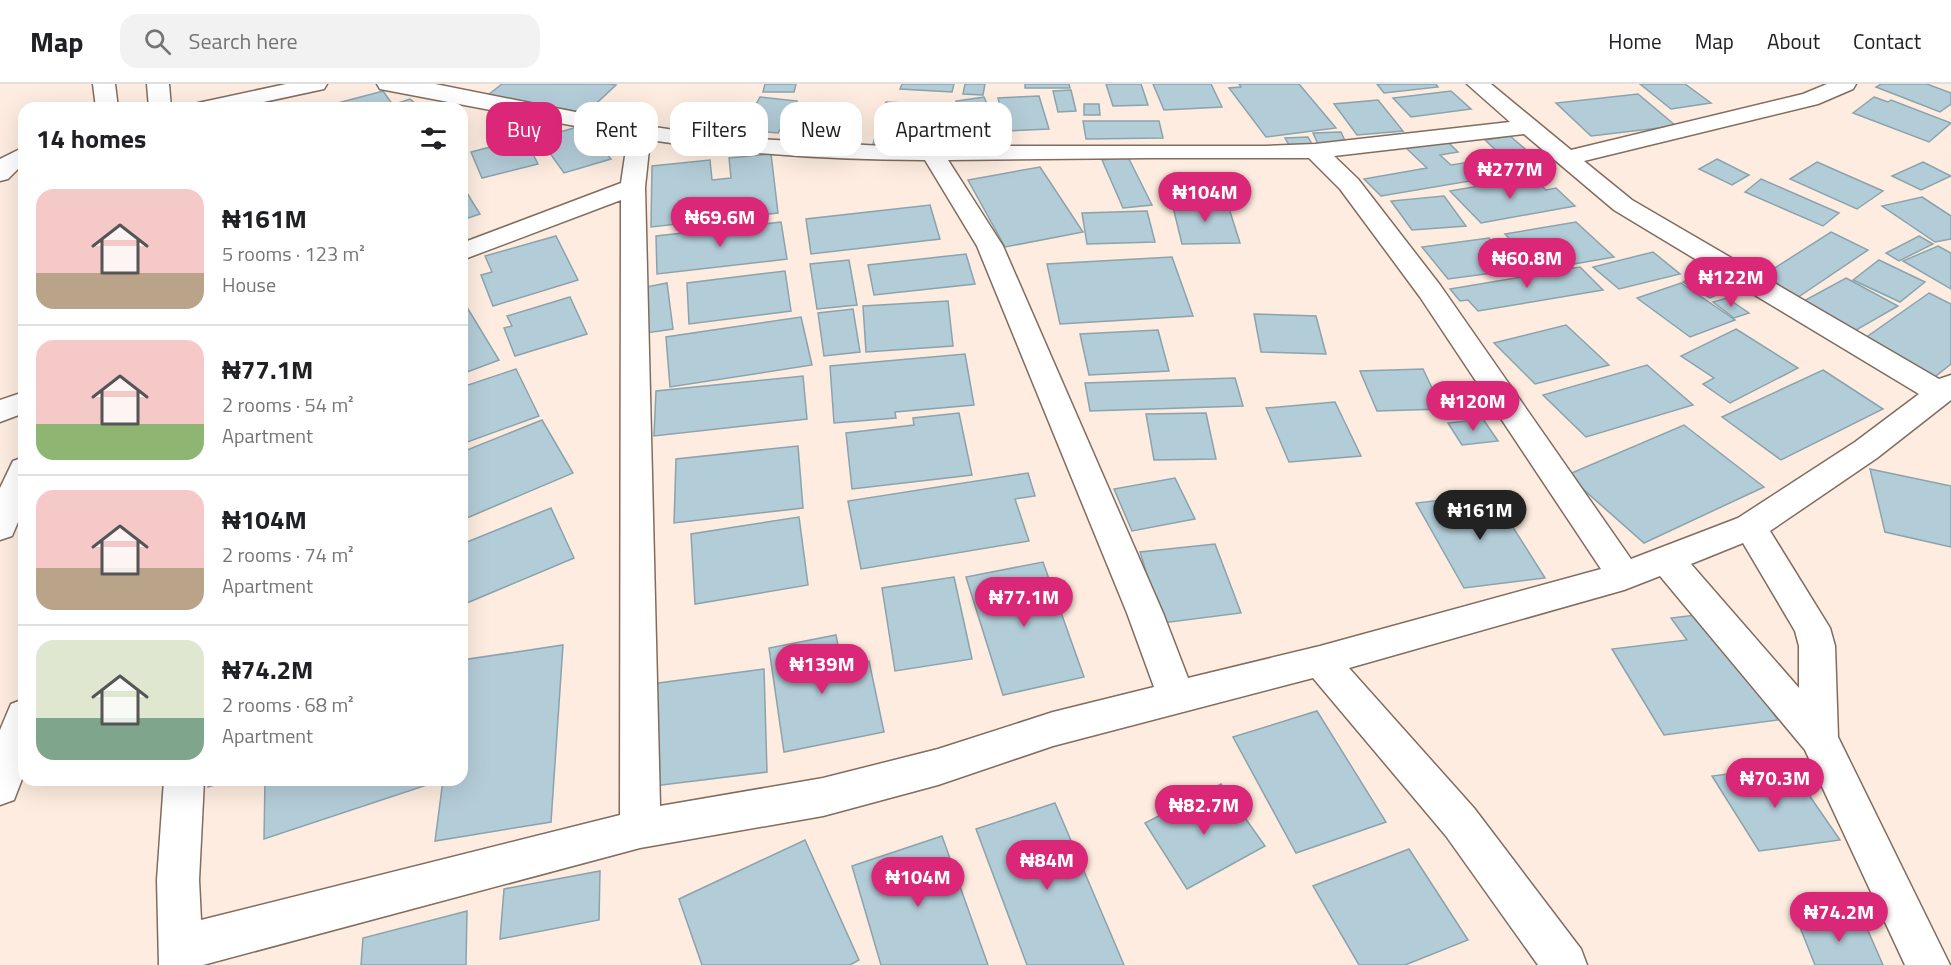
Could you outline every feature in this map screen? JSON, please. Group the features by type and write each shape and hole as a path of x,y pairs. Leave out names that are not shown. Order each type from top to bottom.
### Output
{"street":[{"path":"104,84 106,102"},
{"path":"158,84 160,102"},
{"path":"246,102 316,84"},
{"path":"388,84 432,90 574,119"},
{"path":"184,786 178,880 181,956 640,829 824,797 938,767 1053,729 1320,661 1624,576 1750,527 1866,450 1945,388 1832,332 1623,205 1478,84"},
{"path":"1567,158 1810,99 1845,84"},
{"path":"1012,153 1314,151 1529,127"},
{"path":"658,135 723,144 874,152"},
{"path":"1314,151 1349,184 1430,291 1624,576"},
{"path":"637,156 633,187 640,829"},
{"path":"934,156 985,238 1010,292 1145,613 1177,699"},
{"path":"0,174 12,160 18,157"},
{"path":"468,250 633,187"},
{"path":"0,411 18,404"},
{"path":"0,527 18,484"},
{"path":"1750,527 1812,628 1817,646 1819,738"},
{"path":"1667,560 1819,738 1928,965"},
{"path":"1320,661 1460,822 1565,965"},
{"path":"0,787 18,734"}],"building":[{"path":"502,84 616,85 598,102 574,102 574,111 562,109 562,102 526,102 488,95"},
{"path":"765,84 796,84 794,92 763,92"},
{"path":"902,84 954,84 952,92 900,89"},
{"path":"965,84 985,84 983,95 963,94"},
{"path":"1025,84 1069,84 1070,88 1025,88"},
{"path":"1106,84 1141,84 1148,105 1113,106"},
{"path":"1153,84 1211,84 1222,107 1164,110"},
{"path":"1239,84 1299,84 1336,128 1266,137 1229,88 1241,87"},
{"path":"1377,84 1436,84 1438,87 1384,93"},
{"path":"1640,84 1685,84 1711,103 1671,109"},
{"path":"1881,84 1927,84 1951,93 1951,104 1940,112 1876,87"},
{"path":"1071,90 1076,111 1058,112 1053,91"},
{"path":"383,91 391,102 342,102"},
{"path":"1451,91 1471,109 1411,117 1393,98"},
{"path":"1638,94 1676,126 1591,136 1556,103"},
{"path":"1039,96 1049,129 1012,131 1012,102 999,102 998,98"},
{"path":"760,97 797,101 780,102 778,133 768,132 768,102 757,102"},
{"path":"984,97 986,102 956,102"},
{"path":"1874,97 1888,102 1891,100 1951,123 1929,142 1853,113"},
{"path":"1378,100 1403,131 1357,135 1334,104"},
{"path":"1084,104 1099,104 1100,115 1084,115"},
{"path":"1083,121 1159,121 1163,138 1086,139"},
{"path":"574,128 574,156 609,156 611,159 564,173 552,156 562,156 562,131"},
{"path":"1341,132 1346,143 1318,144 1313,133"},
{"path":"1510,136 1547,168 1381,196 1364,179 1427,168 1404,146 1445,139 1458,152 1440,155 1451,165 1503,157 1485,140"},
{"path":"1308,137 1312,144 1289,145 1285,138"},
{"path":"486,148 486,156 534,156 538,164 482,178 471,152"},
{"path":"771,154 778,213 651,227 652,166 710,160 712,180 731,178 729,158"},
{"path":"1128,157 1152,205 1123,208 1102,160"},
{"path":"1717,159 1749,175 1732,185 1699,169"},
{"path":"1817,162 1883,191 1857,209 1790,179"},
{"path":"1923,162 1951,176 1921,190 1892,176"},
{"path":"1040,167 1083,232 1005,247 968,180"},
{"path":"1532,177 1546,190 1556,188 1575,206 1481,223 1450,191"},
{"path":"1761,179 1839,213 1823,226 1745,192"},
{"path":"468,195 480,214 468,218"},
{"path":"1444,196 1466,226 1412,230 1391,201"},
{"path":"1922,197 1951,216 1951,239 1935,242 1882,206"},
{"path":"1227,202 1240,243 1182,244 1172,203"},
{"path":"930,205 940,239 811,254 806,219"},
{"path":"1147,211 1155,242 1087,244 1082,213"},
{"path":"781,222 787,259 657,274 656,236"},
{"path":"1576,222 1614,257 1540,270 1505,234"},
{"path":"1831,232 1868,250 1794,300 1756,280"},
{"path":"556,236 578,280 493,306 481,275 492,272 485,256"},
{"path":"1919,236 1933,244 1899,261 1886,253"},
{"path":"1489,238 1516,270 1448,279 1422,247"},
{"path":"1938,246 1951,253 1951,289 1903,261"},
{"path":"1653,252 1680,274 1619,289 1593,267"},
{"path":"966,254 975,284 874,295 868,265"},
{"path":"1172,257 1193,316 1060,324 1047,264"},
{"path":"849,260 857,305 817,309 810,264"},
{"path":"1879,260 1925,282 1900,302 1853,280"},
{"path":"1580,267 1603,290 1478,311 1468,300 1460,301 1450,289"},
{"path":"785,271 791,311 689,324 687,283"},
{"path":"1695,275 1723,292 1710,298 1683,282"},
{"path":"1846,278 1898,306 1851,333 1800,303"},
{"path":"667,283 673,329 646,333 641,288"},
{"path":"1681,283 1735,320 1690,337 1637,298"},
{"path":"1929,293 1951,304 1951,364 1932,379 1861,341"},
{"path":"570,297 587,334 515,356 504,328 512,326 507,316"},
{"path":"1727,298 1749,313 1734,318 1713,302"},
{"path":"948,301 953,346 866,352 863,306"},
{"path":"468,309 499,360 468,372"},
{"path":"853,309 860,352 824,356 818,313"},
{"path":"1254,314 1316,316 1326,354 1261,352"},
{"path":"801,317 812,365 670,387 666,337"},
{"path":"1566,325 1609,365 1535,384 1494,343"},
{"path":"1736,329 1798,368 1730,403 1703,384 1714,378 1681,356"},
{"path":"1158,330 1169,371 1089,375 1080,334"},
{"path":"965,354 974,405 895,412 896,418 834,423 830,366"},
{"path":"1647,365 1693,405 1586,437 1543,395"},
{"path":"516,369 539,416 468,442 468,385"},
{"path":"1423,369 1442,409 1377,411 1360,371"},
{"path":"1823,370 1883,409 1781,460 1722,417"},
{"path":"803,376 807,419 654,436 656,391"},
{"path":"1235,378 1243,406 1090,411 1085,383"},
{"path":"1335,402 1361,456 1289,462 1266,408"},
{"path":"959,413 972,475 852,489 846,433 914,425 913,418"},
{"path":"1206,413 1216,459 1154,460 1146,414"},
{"path":"1483,419 1498,441 1462,445 1448,423"},
{"path":"542,420 573,473 468,517 468,450"},
{"path":"1684,425 1764,487 1644,543 1567,475"},
{"path":"798,446 803,508 674,523 676,459"},
{"path":"1870,469 1951,486 1951,547 1885,532"},
{"path":"1028,473 1035,496 1015,499 1029,541 861,569 848,501"},
{"path":"1175,478 1195,519 1132,531 1114,489"},
{"path":"1492,494 1545,578 1464,588 1416,503"},
{"path":"551,508 574,558 468,602 468,542"},
{"path":"799,517 808,585 695,604 691,534"},
{"path":"1215,544 1241,613 1162,623 1140,552"},
{"path":"1043,562 1084,677 1003,695 966,577"},
{"path":"954,577 972,659 895,671 882,588"},
{"path":"1704,614 1778,720 1664,735 1612,649 1687,640 1671,618"},
{"path":"836,635 842,666 869,661 884,732 784,752 769,648"},
{"path":"563,645 551,822 435,841 442,786 468,786 468,659"},
{"path":"764,669 767,772 646,787 651,684"},
{"path":"1317,711 1386,822 1296,853 1233,737"},
{"path":"1789,766 1840,840 1759,851 1712,776"},
{"path":"1221,784 1265,846 1187,889 1145,823"},
{"path":"265,786 424,786 264,839"},
{"path":"1055,803 1124,965 1027,965 976,829"},
{"path":"942,836 988,965 881,965 852,866"},
{"path":"805,840 859,960 850,965 702,965 679,899"},
{"path":"1409,849 1468,940 1405,965 1359,965 1313,886"},
{"path":"600,871 599,920 500,939 504,889"},
{"path":"467,911 466,965 361,965 363,938"},
{"path":"1796,917 1865,924 1883,965 1815,965"}]}
